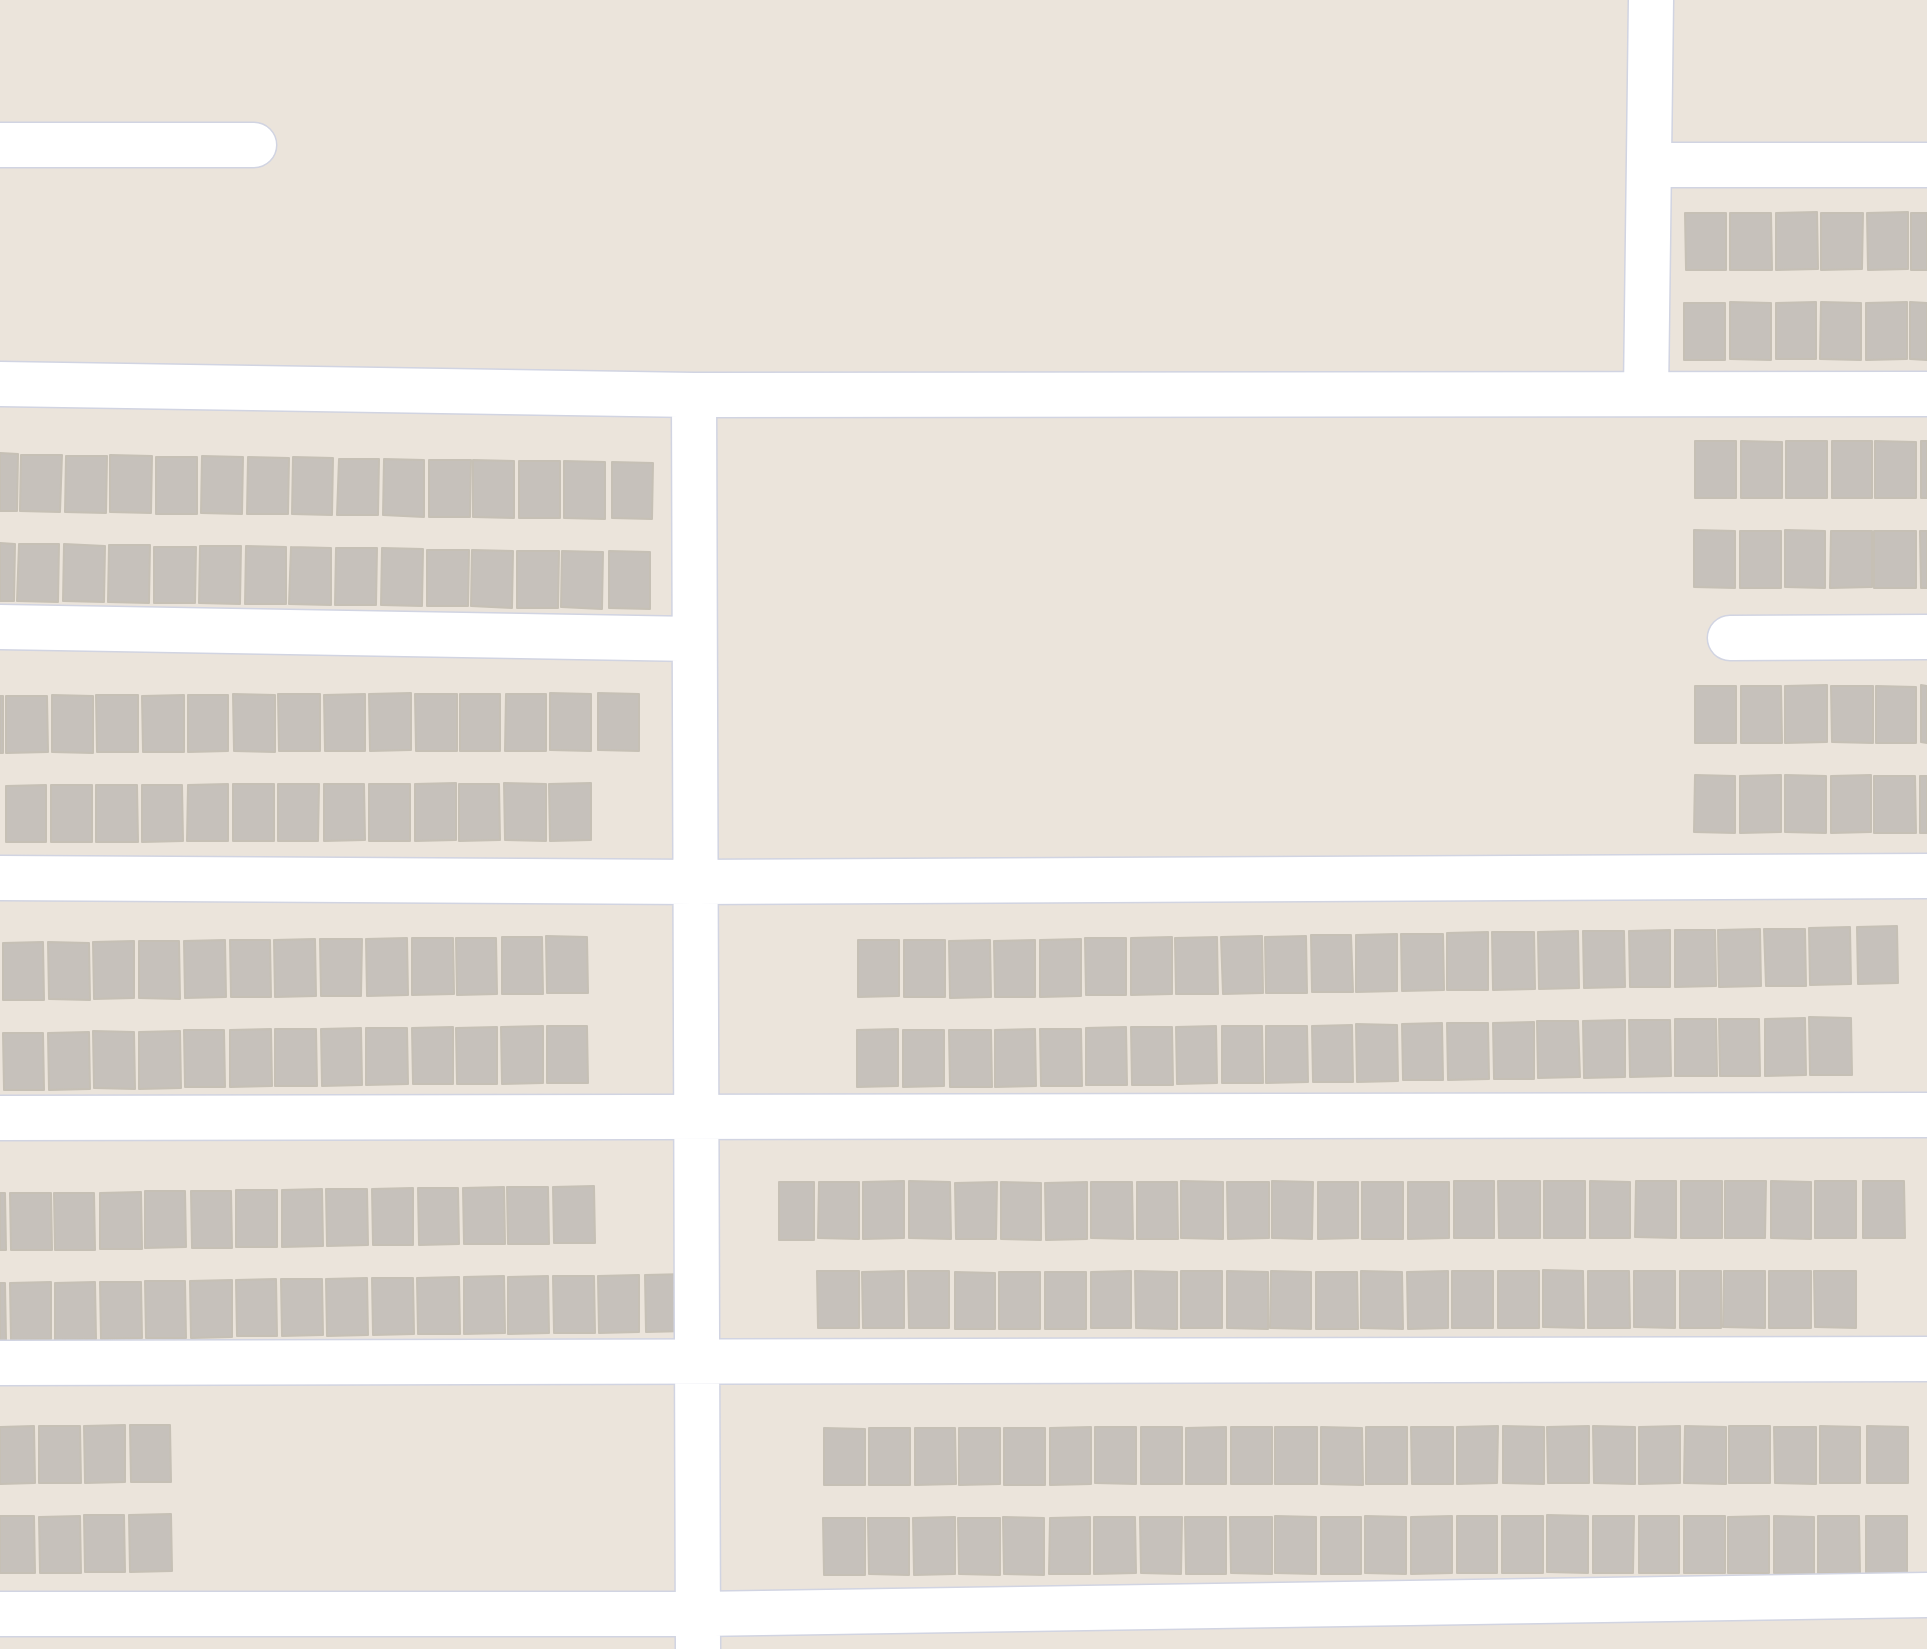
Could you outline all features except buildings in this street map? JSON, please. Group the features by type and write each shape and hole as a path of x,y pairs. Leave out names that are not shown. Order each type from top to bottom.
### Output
{"street":[{"path":"1646,394 1651,0"},
{"path":"0,145 254,145"},
{"path":"1649,165 1927,165"},
{"path":"0,384 694,395 1927,394"},
{"path":"694,395 698,1631"},
{"path":"0,627 694,639"},
{"path":"1730,638 1927,637"},
{"path":"0,878 695,882 1927,876"},
{"path":"0,1118 1927,1115"},
{"path":"0,1363 1927,1359"},
{"path":"0,1614 698,1631 1927,1595"}]}
